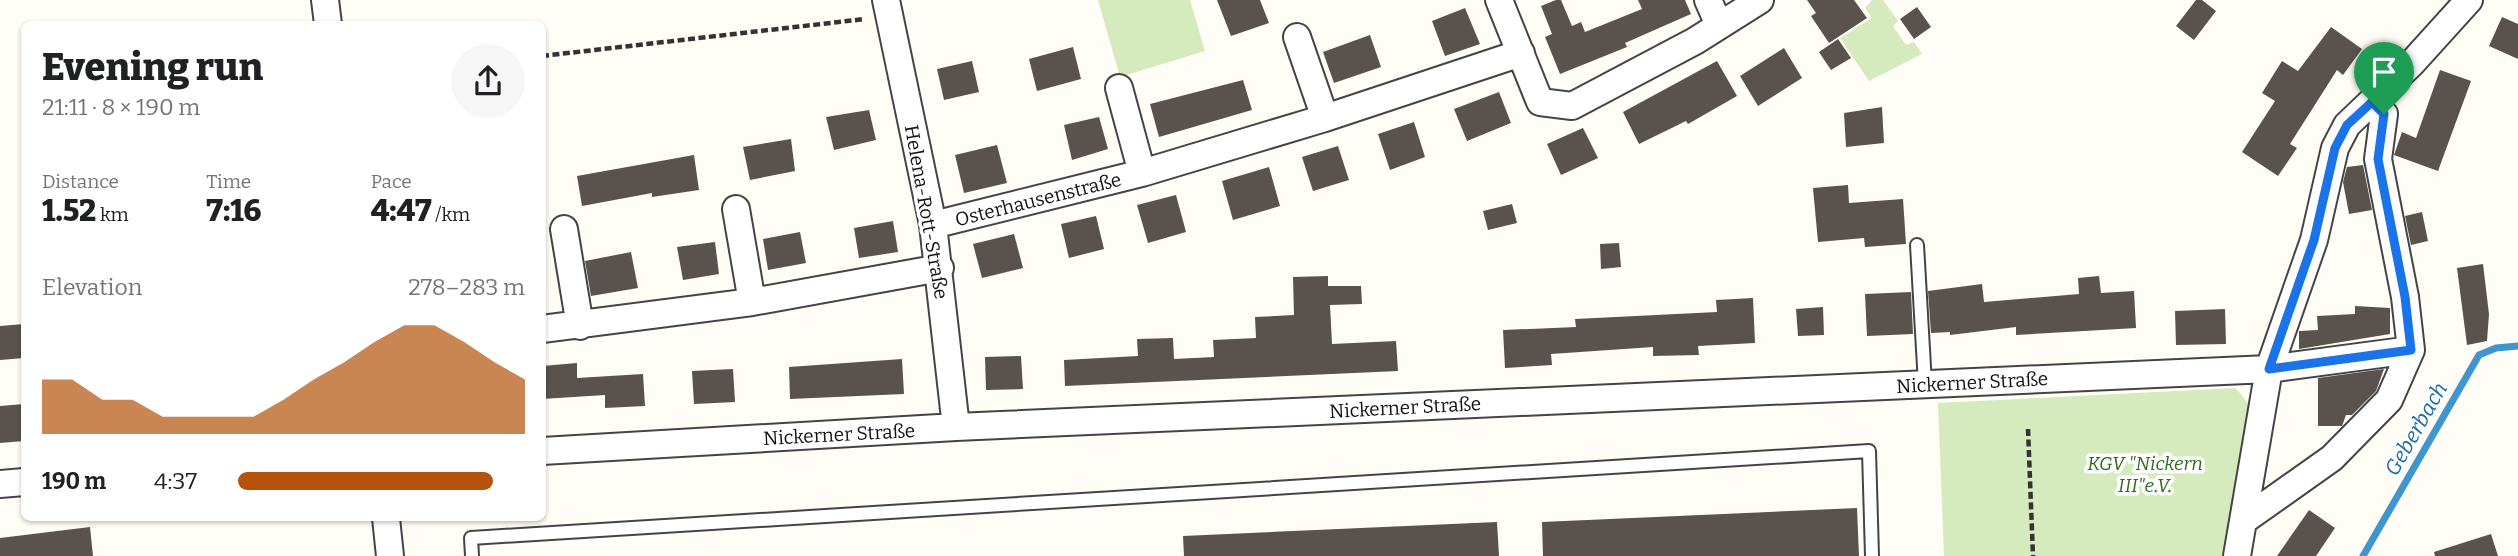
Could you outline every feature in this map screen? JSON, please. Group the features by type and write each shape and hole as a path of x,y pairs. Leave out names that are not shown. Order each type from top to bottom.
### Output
{"street":[{"path":"325,0 328,21"},
{"path":"1499,0 1540,102 1554,106 1572,106 1695,41 1760,0"},
{"path":"1708,0 1719,25"},
{"path":"2237,556 2269,369 2314,240 2335,148 2347,125 2469,0"},
{"name":"Helena-Rott-Straße","path":"888,8 940,268 956,427"},
{"path":"1297,37 1325,118"},
{"name":"Osterhausenstraße","path":"933,225 1142,173 1325,118 1521,53"},
{"name":"Osterhausenstraße","path":"1119,88 1142,173"},
{"path":"2243,521 2341,449 2389,400 2411,350 2405,297 2378,159 2384,114 2372,102"},
{"path":"736,209 752,302"},
{"path":"564,229 580,326"},
{"path":"546,330 752,302 940,268"},
{"name":"Nickerner Straße","path":"546,451 956,427 2269,369 2411,350"},
{"path":"0,484 21,482"},
{"path":"386,521 390,556"}],"lane":[{"path":"1917,246 1925,384"},
{"path":"472,556 471,538 1869,451 1872,556"}],"path":[{"path":"546,55 888,8"},
{"path":"2028,429 2033,556"}],"green space":[{"path":"1098,0 1190,0 1205,51 1120,77"},
{"path":"1872,0 1883,0 1898,21 1893,26 1906,45 1914,42 1922,54 1869,81 1840,38 1872,18 1865,8"},
{"name":"KGV \"Nickern III\"e.V.","path":"2236,388 2250,406 2222,556 1944,556 1938,403"}],"building":[{"path":"1217,0 1260,0 1269,23 1231,36"},
{"path":"1561,0 1572,26 1581,22 1585,32 1642,9 1638,0 1685,0 1691,14 1625,43 1627,47 1560,74 1545,37 1552,34 1541,6"},
{"path":"1807,0 1854,0 1867,18 1829,43 1811,16 1816,13"},
{"path":"2196,0 2202,0 2216,11 2194,40 2176,26"},
{"path":"1917,7 1931,27 1914,39 1900,19"},
{"path":"1465,8 1480,44 1445,56 1432,21"},
{"path":"2502,17 2518,24 2518,59 2489,46"},
{"path":"2331,27 2362,49 2343,75 2337,70 2290,144 2297,148 2278,176 2242,152 2275,101 2262,93 2282,61 2298,71"},
{"path":"1370,35 1381,67 1334,83 1323,52"},
{"path":"1838,39 1851,58 1831,70 1819,52"},
{"path":"1073,47 1081,79 1037,91 1029,59"},
{"path":"1784,48 1802,78 1758,106 1740,76"},
{"path":"972,61 979,92 944,100 937,69"},
{"path":"1717,61 1737,96 1688,124 1686,121 1639,144 1623,112"},
{"path":"2440,70 2471,81 2438,171 2394,155 2402,132 2416,138"},
{"path":"1243,80 1252,110 1159,137 1150,104"},
{"path":"1499,92 1511,123 1467,141 1454,109"},
{"path":"1882,107 1884,143 1846,147 1844,113"},
{"path":"869,110 876,140 834,150 826,117"},
{"path":"1099,117 1108,149 1072,160 1064,125"},
{"path":"1414,122 1425,157 1390,170 1378,134"},
{"path":"1583,128 1598,158 1561,175 1547,144"},
{"path":"791,139 795,171 750,180 743,147"},
{"path":"997,145 1007,183 964,193 955,155"},
{"path":"1338,146 1349,180 1313,191 1302,157"},
{"path":"694,155 699,190 652,197 652,193 582,206 577,176"},
{"path":"2363,165 2372,210 2349,214 2343,182 2347,167"},
{"path":"1269,167 1280,206 1233,220 1222,181"},
{"path":"1848,185 1849,203 1903,199 1906,244 1865,247 1864,238 1818,242 1813,188"},
{"path":"1176,195 1186,232 1148,243 1137,205"},
{"path":"1512,204 1517,223 1488,230 1483,211"},
{"path":"2422,212 2428,241 2411,245 2405,216"},
{"path":"1096,216 1104,249 1069,258 1061,224"},
{"path":"893,221 898,252 859,258 854,228"},
{"path":"800,232 806,263 768,270 763,239"},
{"path":"1014,234 1023,268 982,278 973,244"},
{"path":"715,242 719,274 683,280 677,247"},
{"path":"1619,243 1621,267 1601,269 1600,244"},
{"path":"631,252 638,288 591,296 585,261"},
{"path":"2483,264 2489,314 2487,341 2467,345 2457,268"},
{"path":"1328,276 1328,286 1361,286 1362,304 1330,305 1332,344 1396,341 1398,371 1065,386 1064,360 1138,356 1137,339 1173,338 1174,359 1214,357 1213,340 1256,338 1255,317 1294,315 1293,277"},
{"path":"2099,276 2101,293 2134,291 2136,328 2016,335 2016,327 1950,335 1950,332 1931,333 1928,291 1982,284 1984,302 2079,294 2078,278"},
{"path":"1911,292 1913,334 1867,336 1865,294"},
{"path":"1753,298 1755,343 1698,346 1699,355 1653,356 1653,347 1551,354 1552,365 1505,368 1503,330 1576,327 1575,319 1717,312 1716,300"},
{"path":"2355,306 2390,308 2390,334 2299,349 2299,331 2318,330 2317,316 2355,314"},
{"path":"1823,307 1824,335 1798,336 1796,309"},
{"path":"2225,309 2226,344 2176,345 2175,311"},
{"path":"21,324 21,358 0,360 0,326"},
{"path":"1021,356 1023,389 986,390 985,357"},
{"path":"902,359 904,394 790,399 789,367"},
{"path":"577,363 577,378 643,374 645,406 605,408 605,395 546,399 546,366"},
{"path":"733,369 735,402 694,404 692,371"},
{"path":"2384,369 2376,391 2352,415 2346,415 2342,426 2318,426 2318,378"},
{"path":"21,404 21,441 0,443 0,406"},
{"path":"1857,508 1859,556 1543,556 1542,522"},
{"path":"2309,510 2335,528 2316,556 2277,556"},
{"path":"1497,522 1499,556 1184,556 1183,536"},
{"path":"90,527 93,556 0,556 0,538"},
{"path":"2491,534 2498,556 2435,556 2434,552"}],"waterway":[{"name":"Geberbach","path":"2363,556 2479,355 2496,348 2518,346"}],"route":[{"path":"2372,102 2384,114 2378,159 2405,297 2411,350 2269,369 2314,240 2335,148 2347,125 2372,102"}]}
